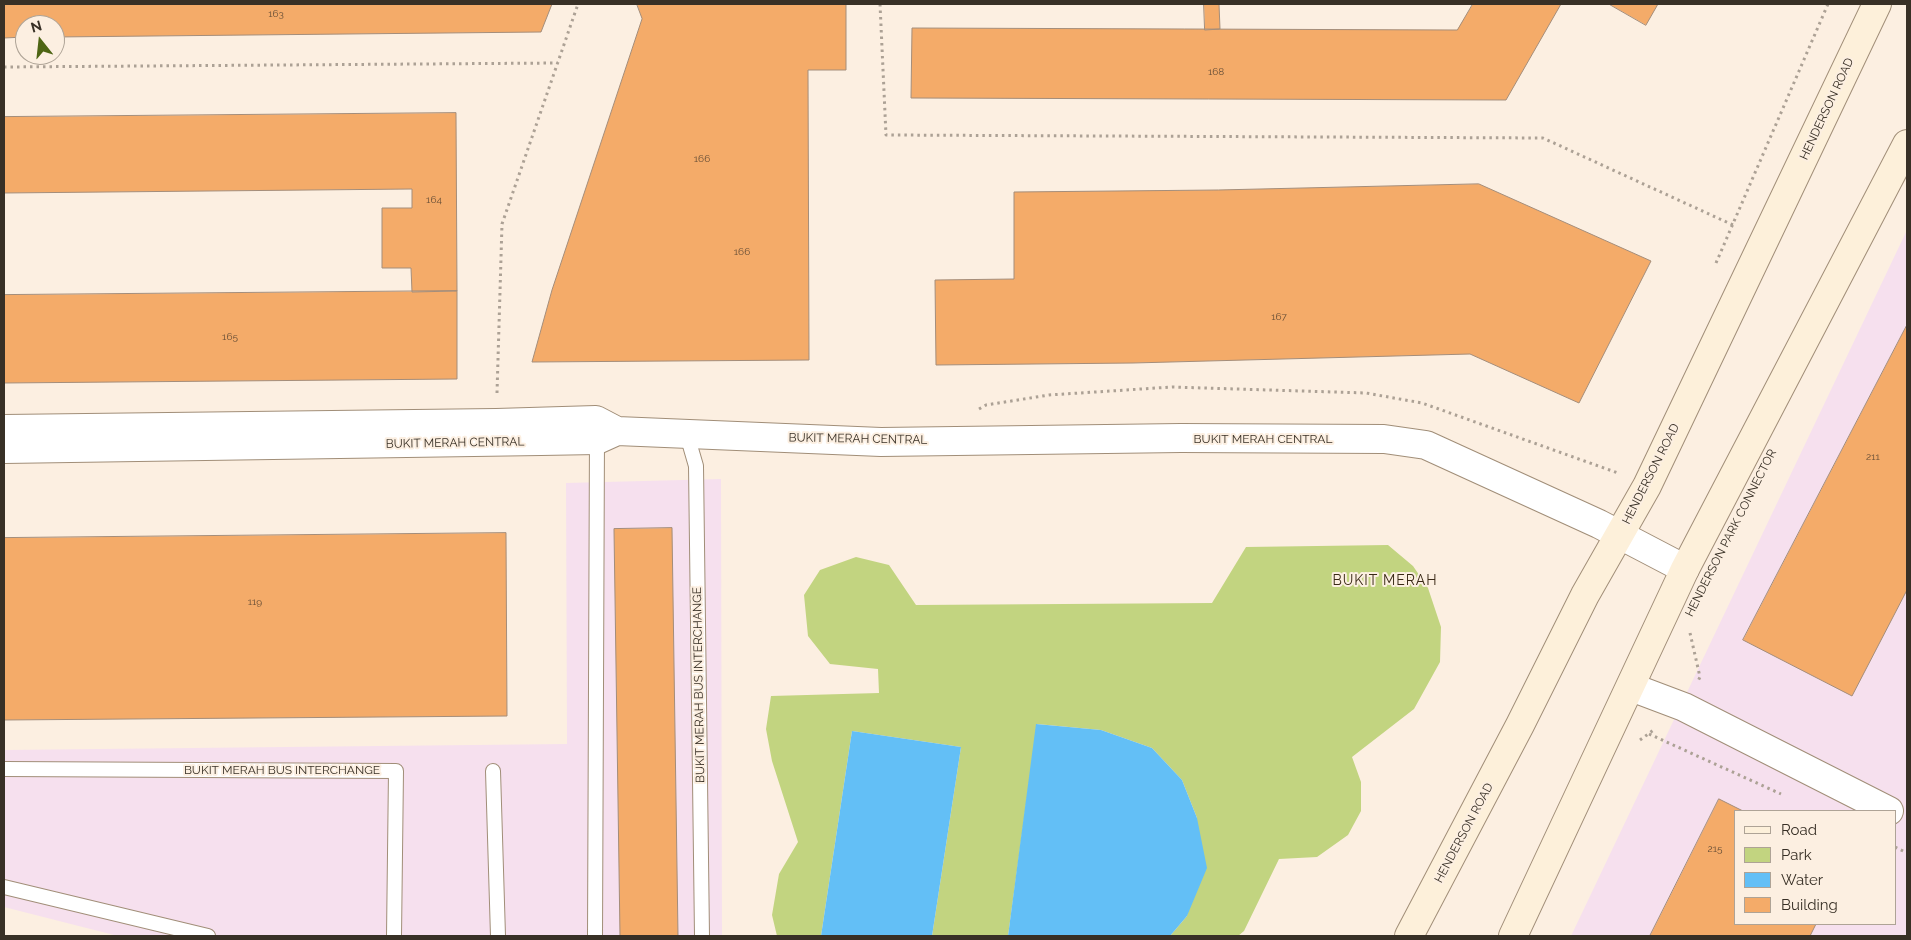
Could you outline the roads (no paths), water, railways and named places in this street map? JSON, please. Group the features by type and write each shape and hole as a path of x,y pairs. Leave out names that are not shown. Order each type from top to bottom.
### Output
{"main road":[{"name":"HENDERSON ROAD","path":"1409,936 1520,725 1585,595 1651,477 1877,4"},
{"path":"1514,936 1685,570 1907,144"}],"street":[{"name":"BUKIT MERAH CENTRAL","path":"4,429 496,423 540,432"},
{"name":"BUKIT MERAH CENTRAL","path":"4,449 604,430 881,442 1181,438 1384,439 1426,445 1620,534 1685,570"},
{"path":"1631,687 1684,707 1887,810"}],"lane":[{"path":"595,936 604,430"},
{"name":"BUKIT MERAH BUS INTERCHANGE","path":"687,434 696,466 702,936"},
{"name":"BUKIT MERAH BUS INTERCHANGE","path":"4,770 396,770 394,936"},
{"path":"493,771 498,936"},
{"path":"4,887 208,936"}],"water":[{"path":"1036,724 1101,730 1152,748 1182,780 1197,818 1207,868 1187,916 1170,936 1008,936"},
{"path":"852,731 961,747 932,936 821,936"}],"district":[{"name":"BUKIT MERAH","path":"1385,581"}]}
